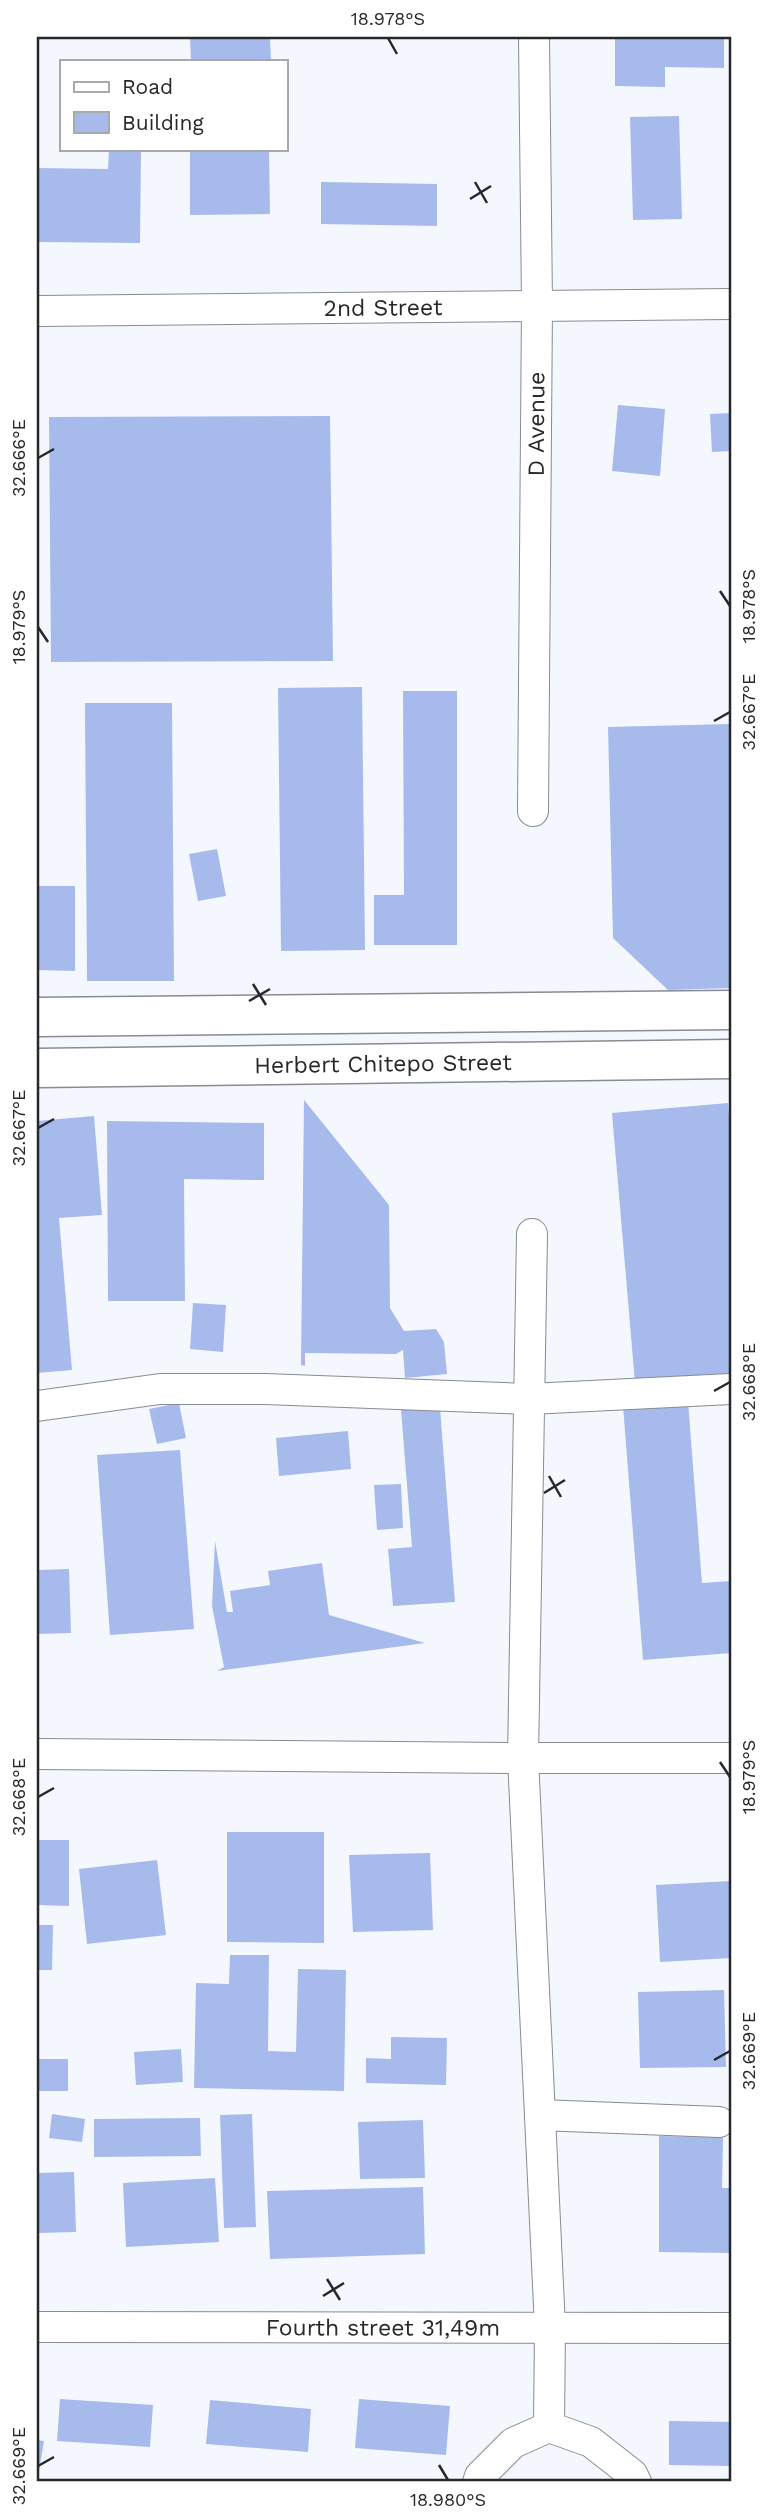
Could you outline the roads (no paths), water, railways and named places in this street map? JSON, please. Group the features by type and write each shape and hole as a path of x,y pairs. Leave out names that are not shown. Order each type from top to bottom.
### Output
{"highway":[{"path":"37,1017 731,1010"},
{"name":"Herbert Chitepo Street","path":"37,1068 731,1059"}],"street":[{"name":"D Avenue","path":"533,811 537,304 534,37"},
{"name":"2nd Street","path":"37,311 731,304"},
{"path":"532,1234 523,1758 550,2327 549,2427"},
{"path":"37,1406 173,1389 265,1389 530,1399 731,1389"},
{"path":"37,1754 731,1758"},
{"path":"540,2115 719,2122"},
{"name":"Fourth street 31,49m","path":"37,2327 731,2328"},
{"path":"478,2482 480,2476 513,2442 549,2427 592,2442 632,2474 636,2482"}]}
